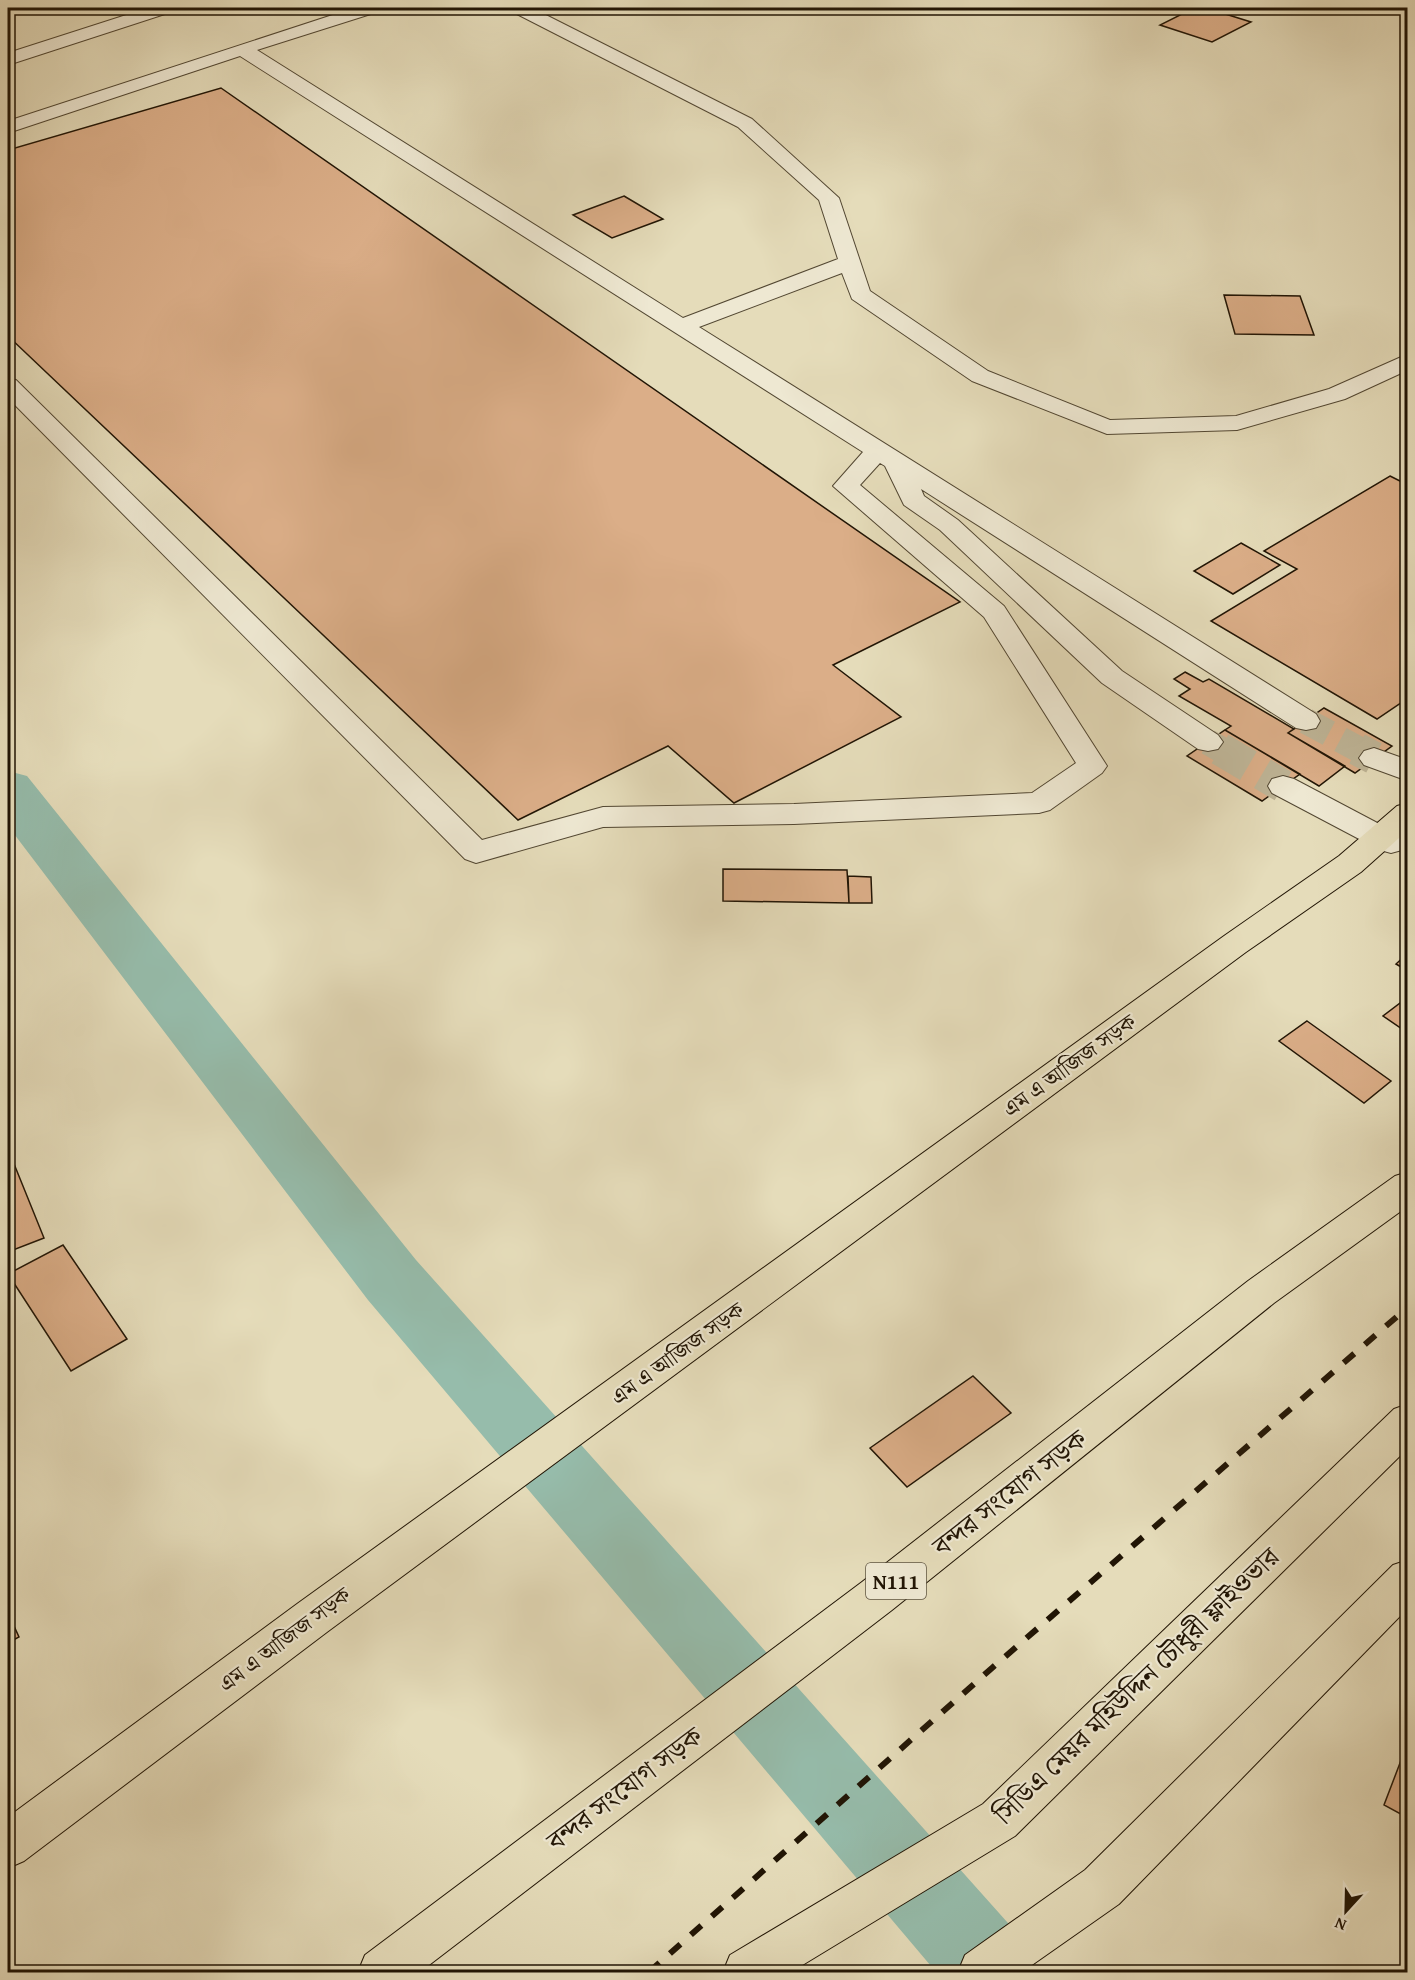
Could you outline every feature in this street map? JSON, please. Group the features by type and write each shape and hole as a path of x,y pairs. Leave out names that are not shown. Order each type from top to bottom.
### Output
{"main road":[{"name":"এম এ আজিজ সড়ক","path":"8,1845 312,1618 1234,944 1350,864 1393,838 1407,813"},
{"name":"বন্দর সংযোগ সড়ক","path":"382,1972 878,1596 1261,1292 1407,1186"},
{"name":"সিডিএ মেয়র মহিউদ্দিন চৌধুরী ফ্লাইওভার","path":"747,1972 999,1820 1407,1421"},
{"path":"982,1972 1102,1887 1407,1579"}],"lane":[{"path":"8,59 165,8"},
{"path":"8,127 371,8"},
{"path":"519,8 745,123 829,198 860,294 980,376 1107,427 1237,423 1337,394 1407,361"},
{"path":"242,49 1306,721"},
{"path":"682,326 850,262"},
{"path":"8,385 476,852 603,817 794,814 1039,803 1092,766 994,612 846,486 887,455"},
{"path":"887,455 913,500 949,525 1112,677 1208,742"},
{"path":"1374,758 1407,771"},
{"path":"1283,786 1393,838"}],"building":[{"path":"1194,8 1206,8 1251,22 1212,42 1160,25"},
{"path":"221,88 960,602 833,665 901,717 734,803 668,746 518,820 8,336 8,150"},
{"path":"624,196 663,219 612,238 573,215"},
{"path":"1224,295 1300,296 1314,335 1235,334"},
{"path":"1390,476 1408,485 1408,698 1377,719 1211,621 1297,569 1264,551"},
{"path":"1241,543 1280,565 1233,594 1194,571"},
{"path":"1185,672 1203,682 1209,679 1294,729 1288,733 1345,766 1319,786 1225,730 1231,726 1179,696 1190,689 1174,679"},
{"path":"1324,708 1392,746 1355,773 1288,733"},
{"path":"1225,730 1300,774 1262,801 1187,756"},
{"path":"723,869 847,870 849,903 723,901"},
{"path":"848,876 871,877 872,903 849,903"},
{"path":"1408,953 1408,971 1396,964"},
{"path":"1408,997 1408,1033 1383,1016"},
{"path":"1307,1021 1391,1081 1364,1103 1279,1041"},
{"path":"8,1149 44,1238 8,1252"},
{"path":"63,1245 127,1339 71,1371 8,1274"},
{"path":"973,1376 1011,1413 907,1487 870,1448"},
{"path":"8,1613 19,1637 8,1643"},
{"path":"1408,1742 1408,1818 1384,1805"}],"waterway":[{"path":"8,789 392,1280 993,1972"}],"tunnel":[{"path":"1306,721 1360,750"},
{"path":"1208,742 1222,750"},
{"path":"1220,749 1283,786"},
{"path":"1357,749 1374,758"}],"railway":[{"path":"649,1972 992,1668 1408,1307"}]}
